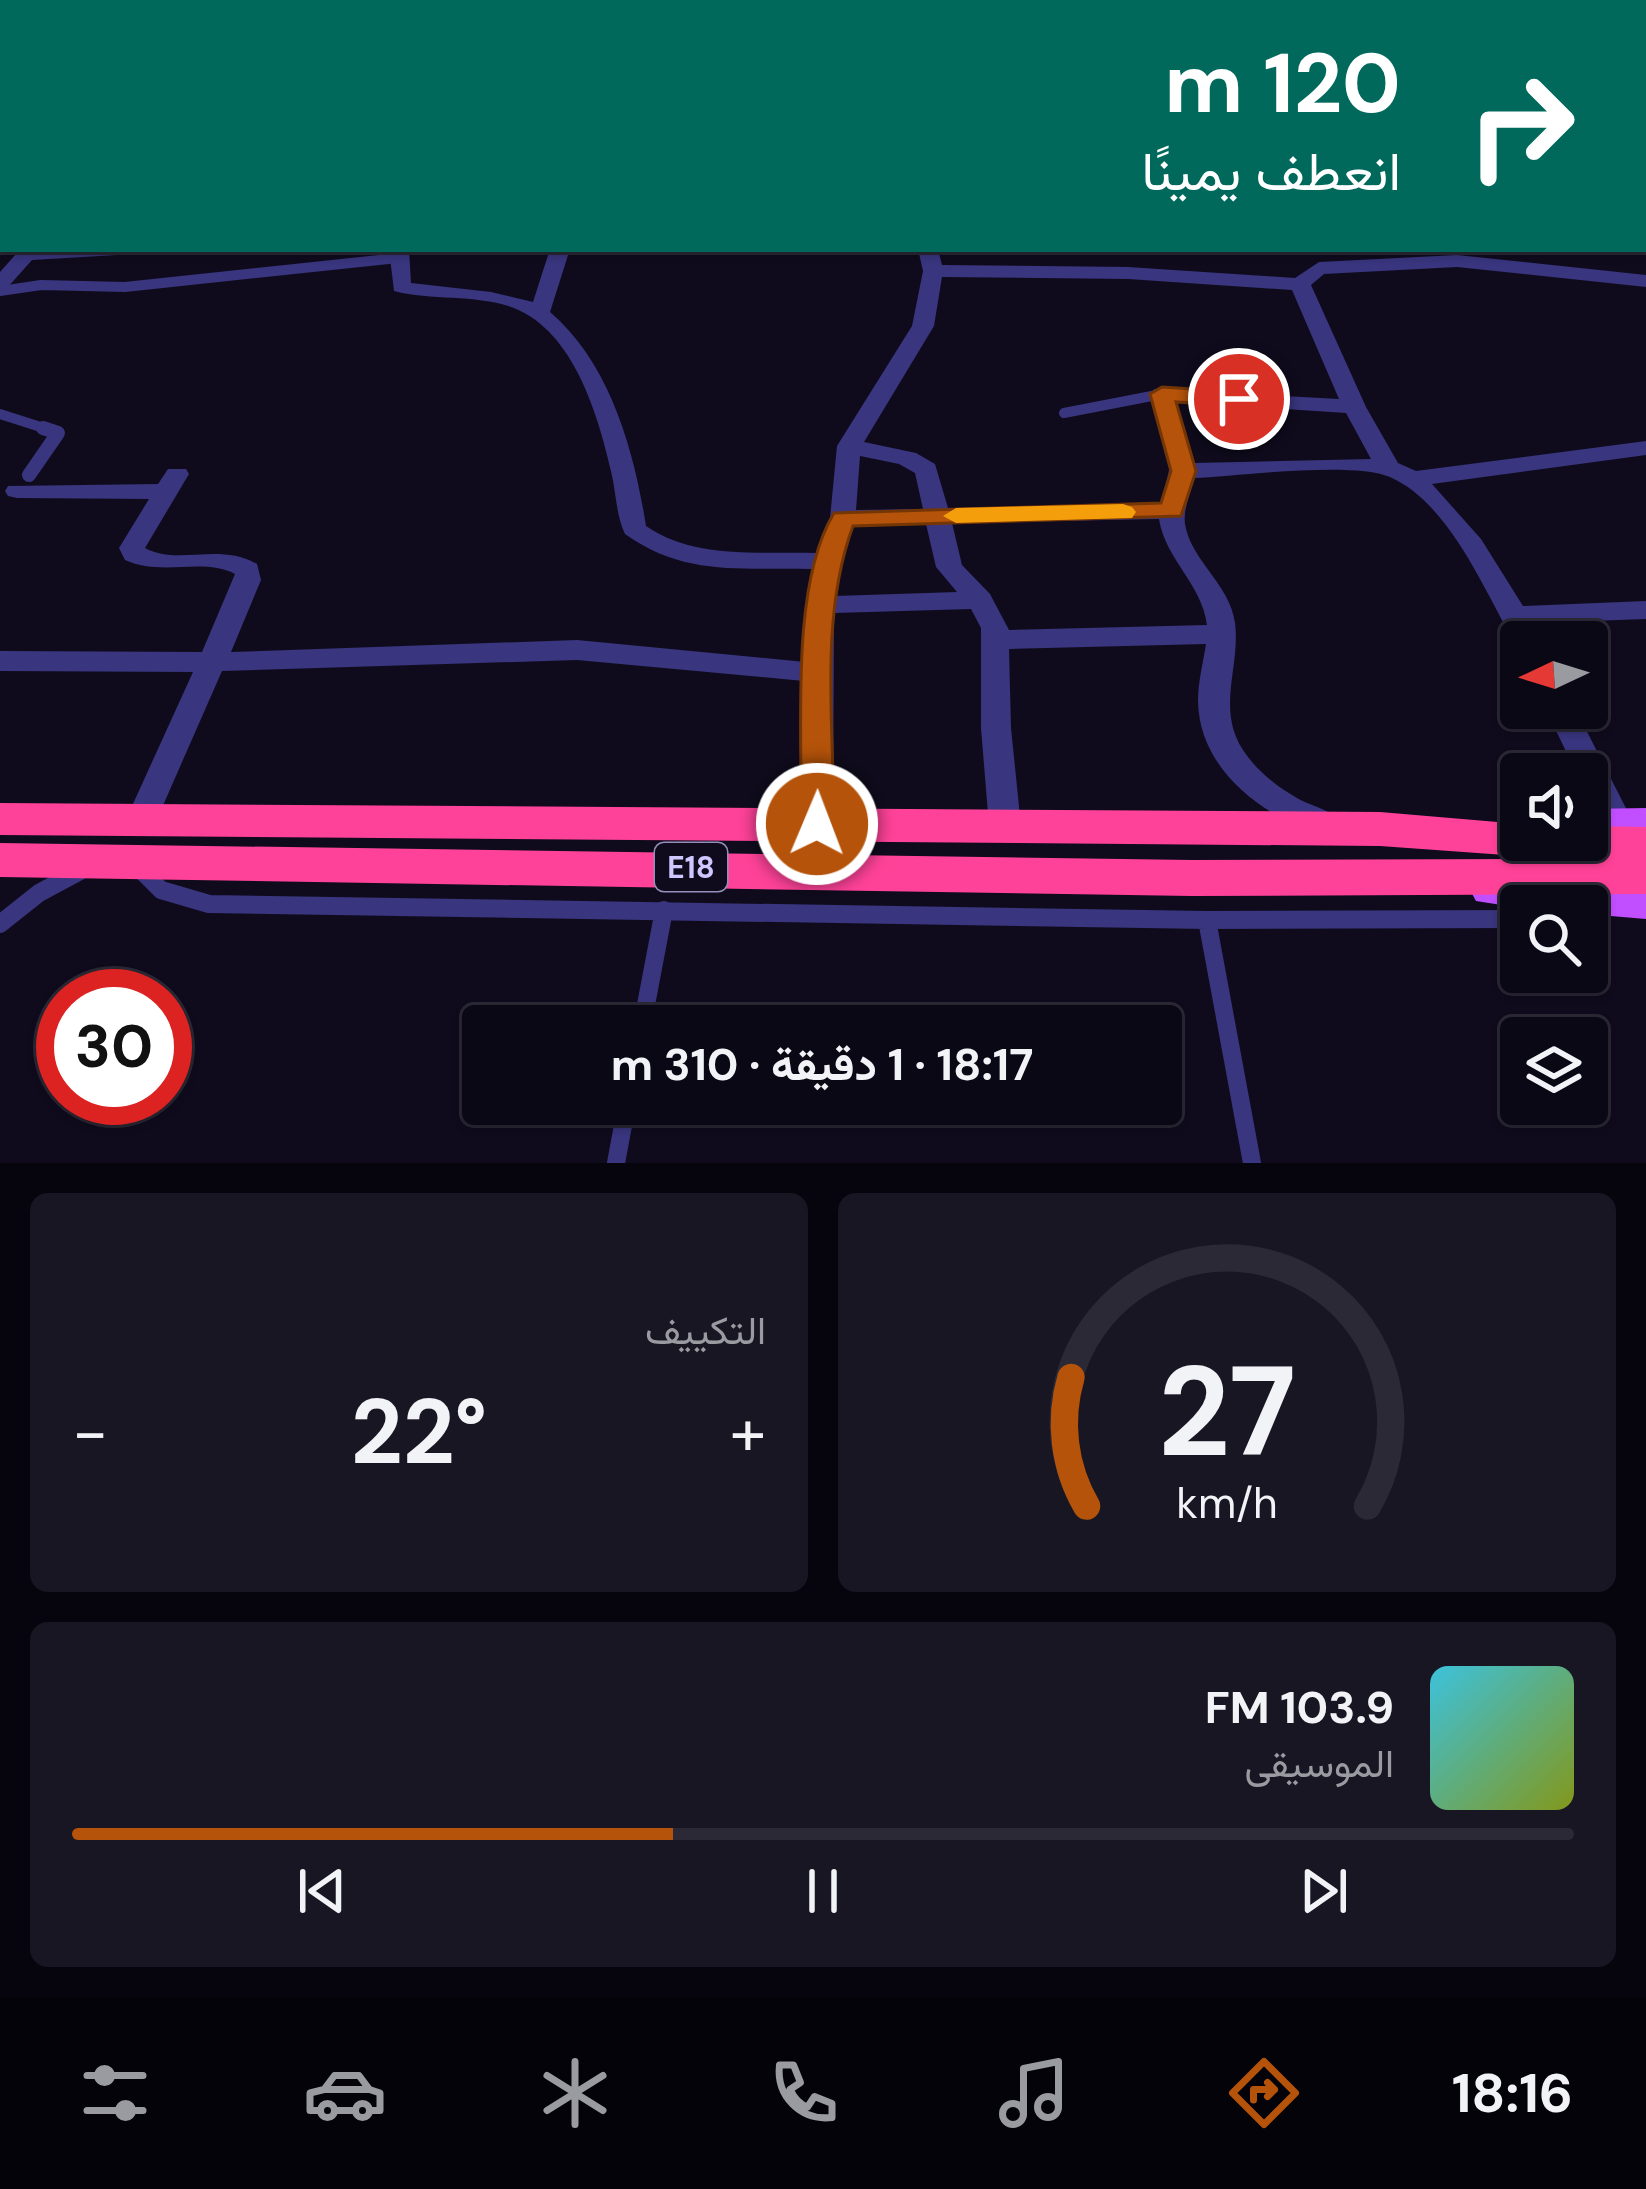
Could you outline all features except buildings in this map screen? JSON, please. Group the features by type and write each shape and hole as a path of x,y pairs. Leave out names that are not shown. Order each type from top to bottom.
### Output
{"highway":[{"name":"E18","path":"0,819 127,846 1382,880 1646,876"},
{"name":"E18","path":"0,860 127,846 817,824 1359,829 1520,842 1624,828"}],"main road":[{"path":"1359,829 1500,826"},
{"path":"1382,880 1500,894"},
{"path":"1608,903 1646,904"}],"street":[{"path":"0,288 25,252"},
{"path":"540,311 559,252"},
{"path":"399,253 398,283 408,290 478,294 540,311 565,334 618,446 634,529 664,550 698,558 826,561"},
{"path":"817,824 820,605 826,561 843,518 849,446 923,326 930,260 1300,284 1319,268 1457,261 1636,280 1646,298"},
{"path":"1300,284 1354,407 1388,467"},
{"path":"1354,407 1162,394 1183,471 1172,511 1174,532 1218,606 1223,634 1213,706 1230,753 1251,782 1290,809 1359,829"},
{"path":"849,446 922,465 929,474 949,567 980,600 997,640 996,728 1005,826"},
{"path":"1414,479 1646,448"},
{"path":"1183,471 1388,467 1414,479 1433,497 1518,621"},
{"path":"0,513 15,481 171,483 132,548 134,554 150,561 229,560 248,570 248,580 127,846"},
{"path":"843,518 1172,511"},
{"path":"820,605 980,600"},
{"path":"1514,614 1646,610"},
{"path":"997,640 1223,634"},
{"path":"0,661 212,662 578,650 819,673"},
{"path":"1572,729 1624,828"},
{"path":"1215,827 1236,810 1251,782"}],"lane":[{"path":"0,288 125,287 399,253"},
{"path":"1064,413 1162,394"},
{"path":"0,414 58,433 15,481"},
{"path":"0,924 50,886 127,846 161,890 209,904 1207,920 1500,919"},
{"path":"646,1005 664,910"},
{"path":"1207,920 1252,1163"},
{"path":"616,1163 623,1125"}],"slow traffic":[{"path":"956,516 1123,512"}],"route":[{"path":"817,824 820,605 826,561 843,518 1172,511 1183,471 1162,394 1239,399"}]}
